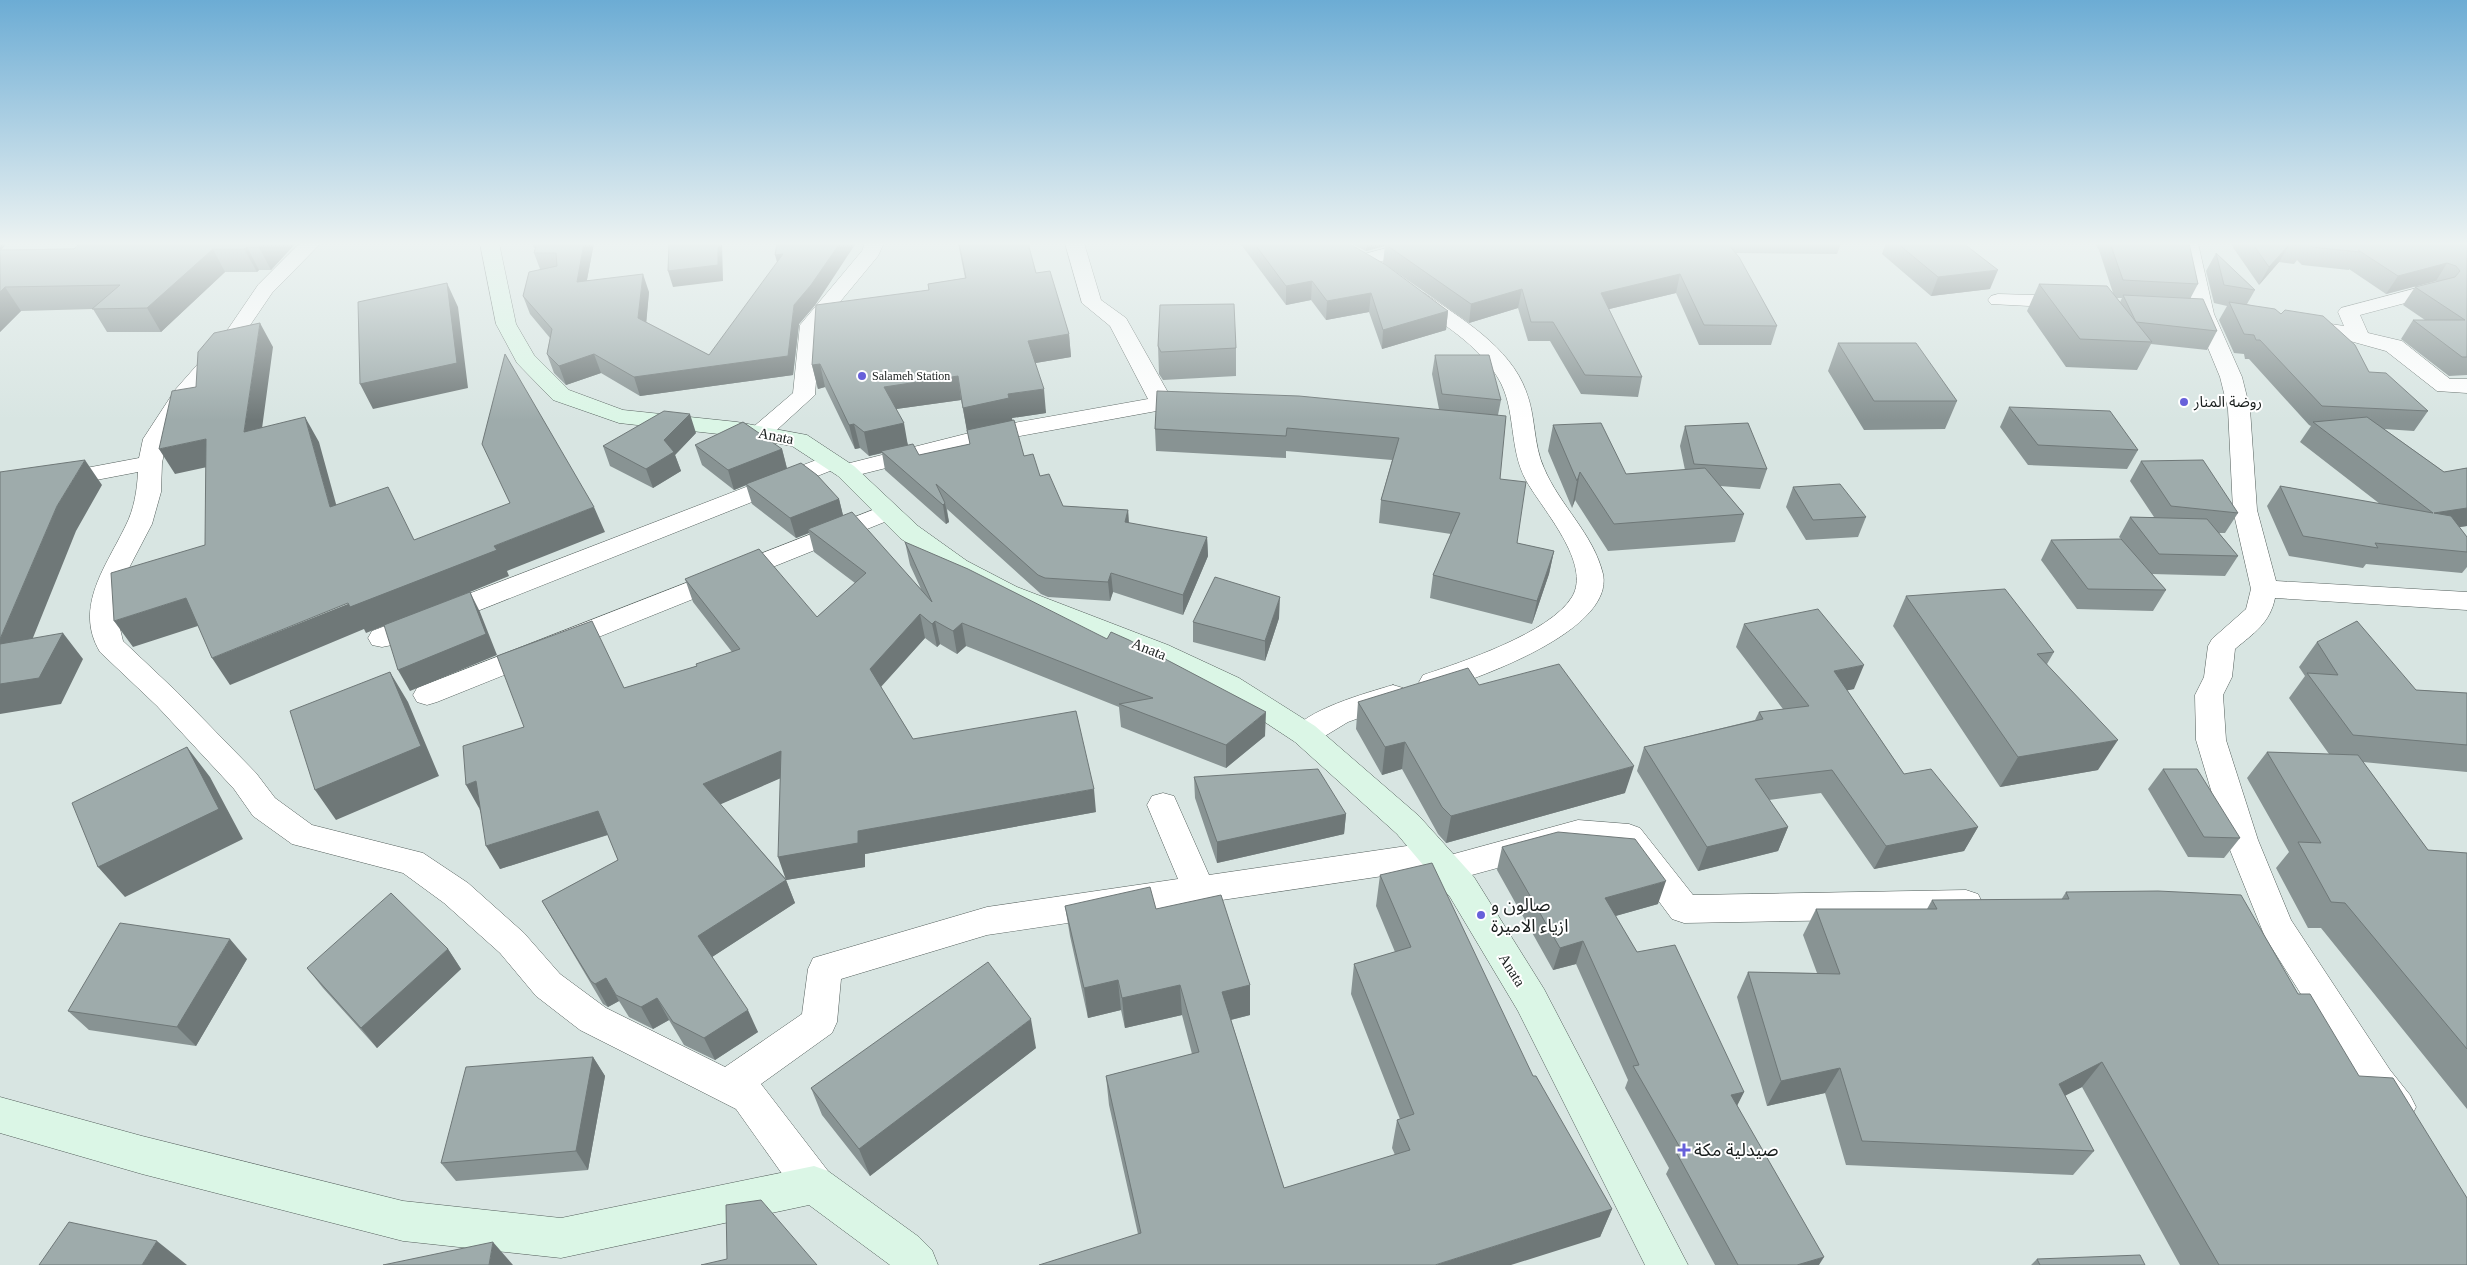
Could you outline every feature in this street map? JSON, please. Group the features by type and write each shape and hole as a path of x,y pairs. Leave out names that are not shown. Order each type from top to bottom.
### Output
{"street":[{"path":"257,302 233,336 183,395 155,439 150,463 149,492 139,524 116,568 102,612 110,645 167,699 245,781 264,807 302,834 412,862 456,893 512,943 548,985 593,1019 749,1097 814,1185 905,1251 917,1265"},
{"name":"Anata","path":"501,302 506,324 525,358 561,394 619,416 760,433 799,440 839,466 909,532 958,567 1008,593 1158,652 1229,685 1306,734 1408,825 1462,887 1531,1000 1667,1265"},
{"path":"760,433 804,395 810,325 829,302"},
{"path":"1092,302 1119,322 1162,404"},
{"path":"1306,734 1338,714 1475,668 1544,636 1583,603 1590,582 1585,559 1570,526 1533,470 1525,446 1514,430 1514,388 1506,373 1472,340 1422,302"},
{"path":"2060,302 2090,303"},
{"path":"2201,302 2231,377 2237,401 2245,482 2245,510 2264,589 2258,613 2222,646 2218,677 2209,695 2211,740 2242,840 2250,899 2277,927 2377,1082 2411,1127"},
{"path":"2358,337 2348,312 2386,302"},
{"path":"2286,323 2394,346 2444,386 2467,386"},
{"path":"382,638 839,466 997,433 1162,404 1211,405"},
{"path":"0,485 70,478 150,463"},
{"path":"426,695 888,512"},
{"path":"2264,589 2467,601"},
{"path":"1163,805 1199,890"},
{"path":"728,1086 819,1022 825,969 987,921 1199,890 1440,862 1578,833 1629,837 1684,910 1999,904"},
{"path":"0,1115 142,1155 403,1221 561,1238 814,1185"}],"building":[{"path":"100,302 154,302 147,308 92,309"},
{"path":"358,302 449,302 457,363 360,384"},
{"path":"528,302 640,302 638,318 709,355 748,302 797,302 794,305 788,356 634,377 594,354 559,366 547,354 552,329"},
{"path":"838,302 1059,302 1069,334 1028,341 1044,389 1008,394 1009,398 963,408 958,376 884,387 904,423 864,432 854,424 849,425 820,364 812,365 816,305"},
{"path":"1374,302 1436,302 1448,311 1383,330"},
{"path":"1526,302 1605,302 1642,377 1585,375 1553,322 1531,322"},
{"path":"1693,302 1764,302 1777,326 1704,325"},
{"path":"2052,302 2120,302 2152,342 2080,339"},
{"path":"2126,302 2204,302 2217,331 2136,322"},
{"path":"2229,302 2275,309 2281,314 2285,310 2323,316 2355,345 2369,372 2386,373 2428,411 2322,406 2260,340 2256,340 2254,335 2244,334"},
{"path":"2438,302 2467,302 2467,357 2462,357 2413,320 2465,320"},
{"path":"1234,304 1236,348 1161,352 1158,346 1160,305"},
{"path":"260,323 244,432 305,417 330,507 388,487 414,540 510,503 482,444 505,354 594,507 494,546 497,550 350,607 348,603 212,658 186,598 114,621 111,573 205,545 206,439 159,449 172,391 196,387 198,352 214,333"},
{"path":"1838,343 1916,343 1957,401 1874,401"},
{"path":"1435,355 1489,355 1501,400 1442,394"},
{"path":"1157,391 1299,396 1506,416 1500,479 1526,482 1517,543 1554,551 1537,601 1433,575 1460,513 1381,500 1399,438 1287,428 1286,436 1155,429"},
{"path":"2009,407 2110,411 2138,450 2038,445"},
{"path":"664,411 690,414 664,440 674,452 646,469 603,446"},
{"path":"2367,417 2444,472 2467,468 2467,508 2434,513 2451,516 2467,537 2467,552 2375,543 2378,548 2303,536 2280,486 2433,513 2313,422"},
{"path":"1014,420 1024,456 1033,454 1040,476 1049,474 1063,506 1128,510 1125,522 1207,537 1183,595 1111,573 1108,582 1045,578 1038,575 936,484 945,503 943,505 881,451 913,444 919,455 970,444 967,430"},
{"path":"743,422 782,449 728,470 695,445"},
{"path":"1601,423 1626,474 1705,468 1744,514 1614,524 1580,472 1577,481 1553,425"},
{"path":"1748,423 1767,469 1694,464 1685,426"},
{"path":"85,460 57,506 0,639 0,472"},
{"path":"2203,460 2238,513 2171,506 2141,461"},
{"path":"801,463 817,475 839,499 790,518 746,484"},
{"path":"1840,484 1866,517 1813,520 1793,487"},
{"path":"852,512 932,602 905,542 968,569 1107,639 1111,632 1129,640 1266,712 1226,745 1119,704 1153,698 962,623 953,631 935,621 932,624 920,614 870,669 913,739 1076,711 1094,789 858,831 858,843 778,857 781,751 703,784 786,880 698,936 748,1010 704,1038 673,1022 657,998 641,1007 616,995 606,978 595,984 591,981 542,901 618,860 598,811 486,846 476,781 466,785 463,746 524,727 497,656 592,621 624,688 697,666 696,664 740,649 685,579 759,549 817,617 866,573 808,529"},
{"path":"2130,517 2207,519 2238,556 2159,554"},
{"path":"2121,539 2166,590 2088,589 2051,540"},
{"path":"1215,577 1280,597 1265,641 1193,622"},
{"path":"2005,589 2054,652 2037,654 2118,740 2018,757 1906,596"},
{"path":"470,592 486,634 398,670 384,625"},
{"path":"1818,609 1864,665 1834,671 1904,774 1931,769 1978,827 1886,846 1832,770 1755,779 1788,827 1707,847 1644,747 1763,719 1759,712 1809,706 1744,624"},
{"path":"2357,621 2416,690 2467,693 2467,745 2353,735 2307,673 2338,675 2317,642"},
{"path":"63,633 39,678 0,684 0,644"},
{"path":"1559,664 1634,766 1451,816 1442,807 1405,742 1385,747 1358,702 1468,668 1479,685"},
{"path":"390,672 421,746 315,790 290,711"},
{"path":"187,747 219,809 98,867 72,803"},
{"path":"2267,752 2358,755 2428,850 2467,853 2467,1049 2345,903 2331,902 2298,842 2321,843"},
{"path":"1318,769 1346,814 1217,842 1194,777"},
{"path":"2163,769 2197,769 2240,838 2204,837"},
{"path":"1558,832 1635,839 1666,881 1605,898 1637,952 1675,945 1744,1092 1731,1095 1824,1257 1797,1265 1738,1265 1676,1152 1682,1151 1633,1066 1639,1065 1583,941 1560,948 1502,847"},
{"path":"1432,863 1533,1076 1536,1076 1612,1209 1435,1265 1039,1265 1141,1233 1106,1076 1199,1052 1180,985 1122,998 1118,980 1084,988 1065,906 1150,887 1156,909 1221,895 1250,985 1222,992 1284,1188 1410,1150 1397,1120 1414,1114 1354,964 1411,947 1380,875"},
{"path":"2158,891 2241,895 2298,994 2310,994 2359,1076 2393,1078 2467,1198 2467,1265 2219,1265 2102,1062 2059,1084 2094,1151 1862,1141 1840,1068 1781,1081 1748,972 1840,974 1816,909 1937,909 1932,900 2069,899 2066,892"},
{"path":"391,893 448,949 361,1028 307,968"},
{"path":"120,923 230,939 177,1027 68,1011"},
{"path":"988,962 1031,1019 859,1149 811,1088"},
{"path":"593,1057 576,1151 441,1163 466,1067"},
{"path":"761,1200 817,1265 701,1265 727,1259 726,1205"},
{"path":"69,1222 157,1241 142,1265 39,1265"},
{"path":"493,1242 489,1265 383,1265"},
{"path":"2140,1255 2145,1265 2040,1265 2037,1259"}],"place":[{"name":"Salameh Station","path":"862,376"},
{"name":"روضة المنار","path":"2184,402"},
{"name":"صالون و ازياء الاميرة","path":"1481,915"},
{"name":"صيدلية مكة","path":"1684,1150"}]}
